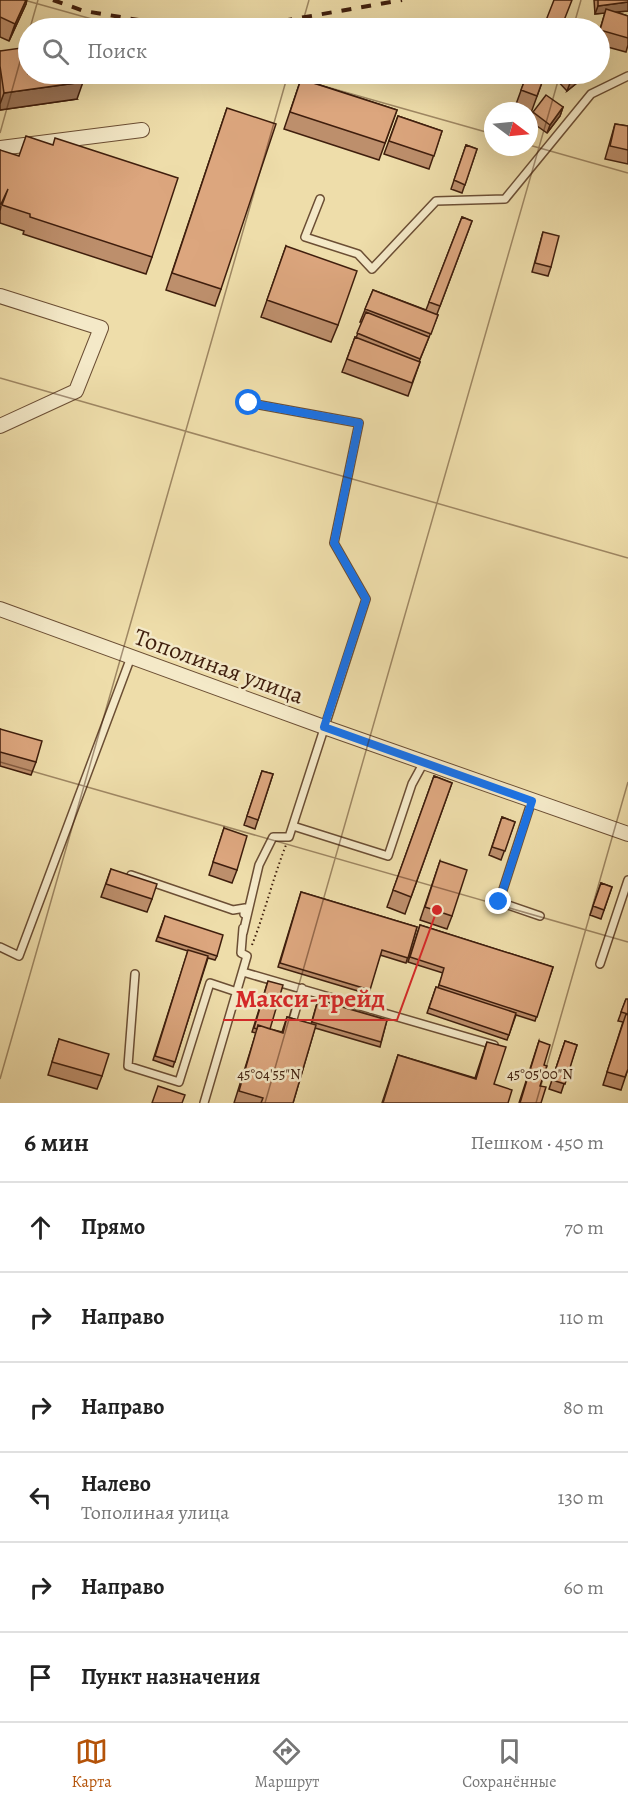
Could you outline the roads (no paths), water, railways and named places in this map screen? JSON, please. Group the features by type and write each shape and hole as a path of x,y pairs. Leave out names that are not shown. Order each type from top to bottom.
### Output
{"street":[{"path":"0,148 142,130"},
{"path":"0,296 101,328 76,391 0,426"},
{"name":"Тополиная улица","path":"0,609 324,727 628,834"}],"lane":[{"path":"320,199 305,237 358,254 372,270 436,201 505,199 591,94 628,76"},
{"path":"243,933 259,865 273,837 289,837 366,599 334,543 359,423 249,403"},
{"path":"0,947 19,956 131,657"},
{"path":"293,826 388,856 412,784 424,762"},
{"path":"532,801 499,902 540,916"},
{"path":"131,874 233,910 245,908 241,953 247,956 204,1103"},
{"path":"600,964 628,880"},
{"path":"243,972 498,1046"},
{"path":"135,974 129,1066 179,1082 210,983 237,992"},
{"path":"290,1029 302,988"}],"railway":[{"path":"53,0 84,11 127,18"},
{"path":"300,18 402,0"}],"place":[{"name":"Макси-трейд","path":"437,910"}]}
